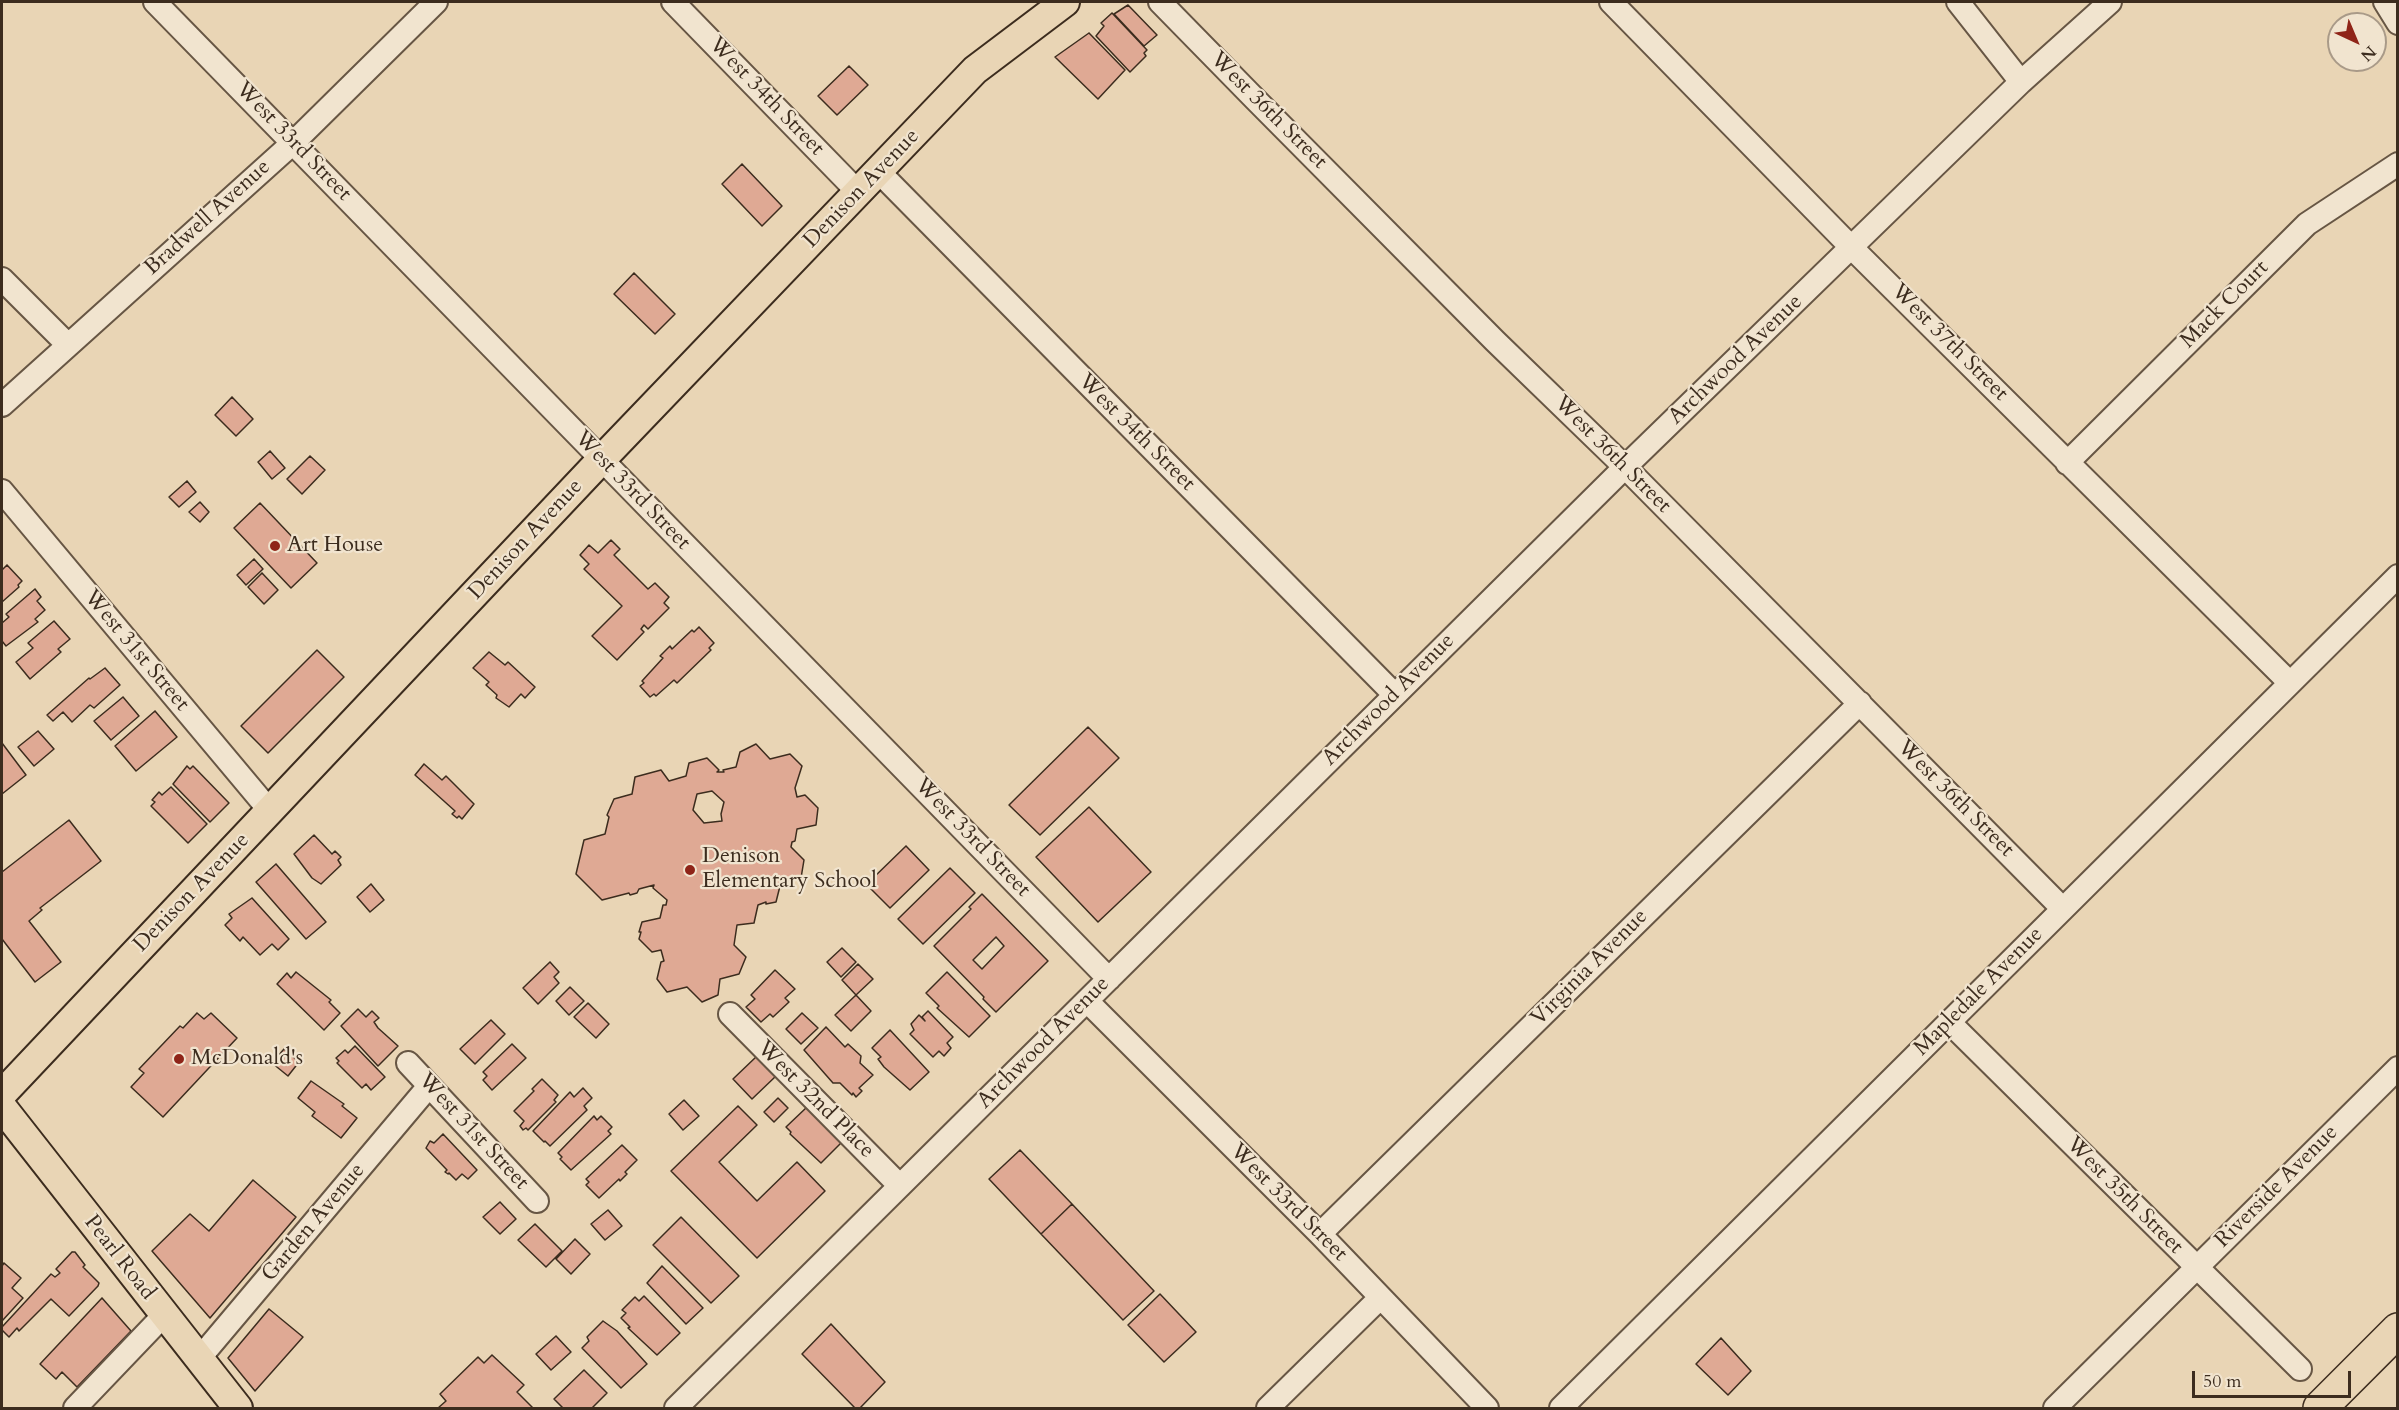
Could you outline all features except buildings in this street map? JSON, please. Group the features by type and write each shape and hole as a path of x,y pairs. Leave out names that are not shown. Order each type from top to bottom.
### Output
{"highway":[{"path":"2320,1408 2397,1330"}],"main road":[{"name":"Denison Avenue","path":"2,1094 975,70 1065,2"},
{"name":"Pearl Road","path":"2,1107 163,1316 238,1408"}],"street":[{"name":"West 33rd Street","path":"155,2 1110,979"},
{"name":"Bradwell Avenue","path":"2,405 67,344 294,142 436,2"},
{"name":"West 34th Street","path":"673,2 858,192"},
{"name":"West 36th Street","path":"1160,2 2062,908"},
{"name":"West 37th Street","path":"1611,2 1852,248 1982,374 2067,463 2289,682"},
{"path":"1958,2 2021,82"},
{"name":"Archwood Avenue","path":"676,1408 1625,467 2021,82 2110,2"},
{"path":"2385,2 2397,22"},
{"name":"Mack Court","path":"2067,463 2307,224 2397,164"},
{"name":"West 34th Street","path":"878,171 1394,694"},
{"path":"2,279 67,344"},
{"name":"West 31st Street","path":"2,491 270,811"},
{"name":"Mapledale Avenue","path":"1561,1408 2397,576"},
{"name":"Virginia Avenue","path":"1320,1234 1860,703"},
{"name":"West 33rd Street","path":"1087,1001 1320,1234 1487,1408"},
{"name":"West 32nd Place","path":"730,1014 900,1186"},
{"name":"West 35th Street","path":"1948,1022 2300,1369"},
{"name":"West 31st Street","path":"408,1063 537,1201"},
{"name":"Riverside Avenue","path":"2055,1408 2397,1068"},
{"name":"Garden Avenue","path":"198,1360 429,1086"},
{"path":"1268,1408 1380,1298"},
{"path":"75,1408 163,1316"}],"place":[{"name":"Art House","path":"275,546"},
{"name":"Denison Elementary School","path":"690,870"},
{"name":"McDonald's","path":"179,1059"}]}
